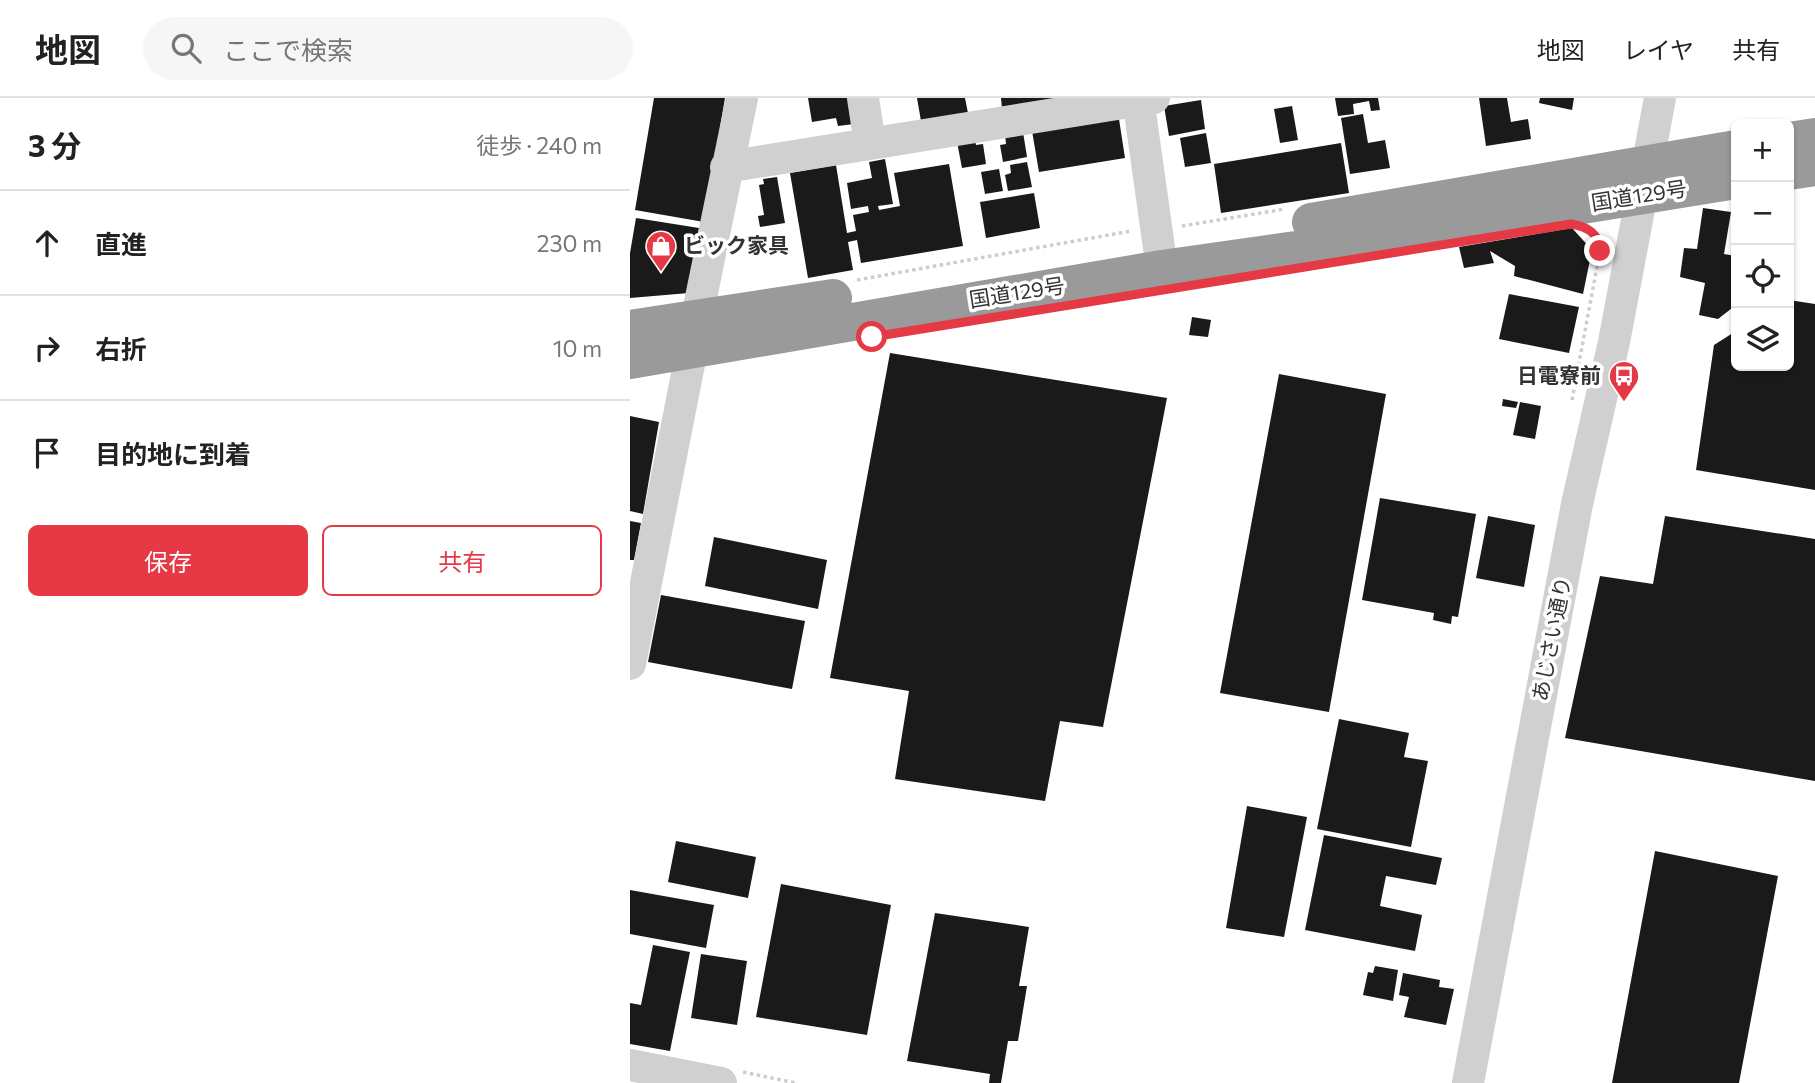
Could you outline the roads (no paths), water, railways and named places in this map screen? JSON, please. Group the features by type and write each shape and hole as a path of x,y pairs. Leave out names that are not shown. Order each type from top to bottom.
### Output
{"highway":[{"path":"1794,140 1815,137"},
{"name":"国道129号","path":"1645,179 1731,151"},
{"path":"1794,170 1815,167"},
{"name":"国道129号","path":"630,360 695,333 1154,249 1645,179 1731,180"},
{"name":"国道129号","path":"630,329 695,333"}],"street":[{"path":"630,664 726,167 742,98"},
{"path":"863,98 870,144"},
{"name":"あじさい通り","path":"1468,1083 1577,504 1614,342 1660,98"},
{"path":"726,167 870,144 992,111 1143,99 1154,249"},
{"path":"630,1065 721,1083"}],"place":[{"name":"ビック家具","path":"661,273"},
{"name":"日電寮前","path":"1624,403"}]}
